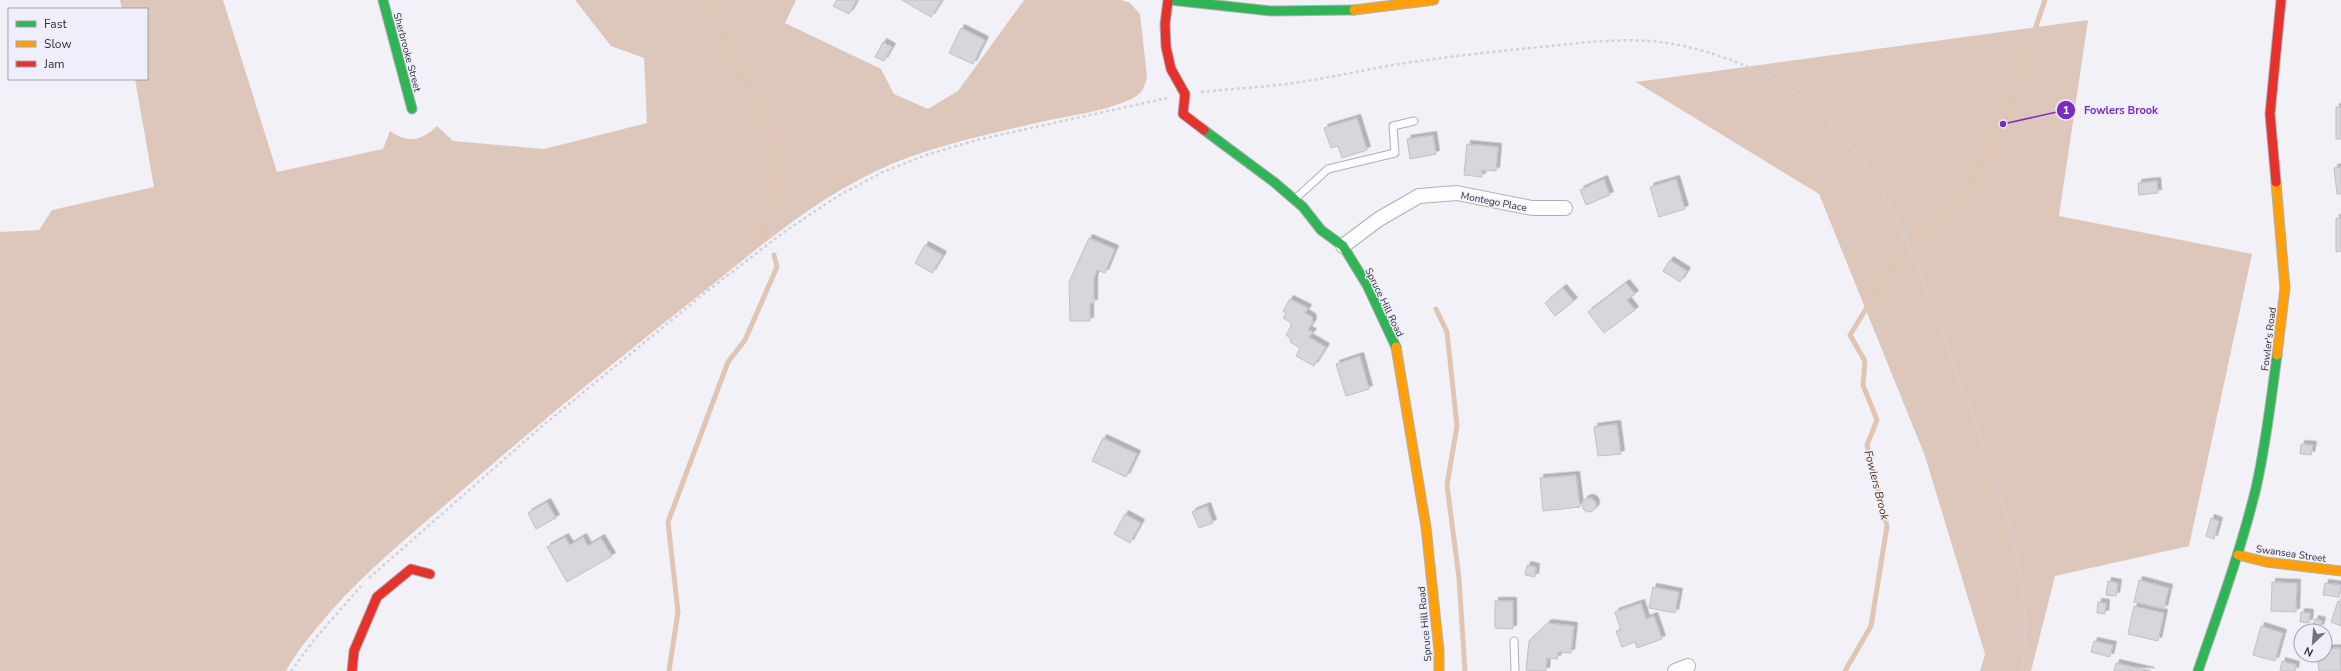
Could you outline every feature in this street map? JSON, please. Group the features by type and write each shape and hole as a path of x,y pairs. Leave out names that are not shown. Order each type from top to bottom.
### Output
{"street":[{"name":"Sherbrooke Street","path":"382,0 412,110"},
{"path":"1169,0 1232,10 1291,14 1346,12 1434,0"},
{"name":"Spruce Hill Road","path":"1169,0 1165,36 1171,69 1185,94 1183,114 1274,182 1294,200 1321,230 1343,246 1367,285 1396,348 1426,527 1439,651 1439,671"},
{"name":"Fowler's Road","path":"2198,671 2238,555 2261,464 2269,415 2285,288 2270,114 2281,0"},
{"name":"Montego Place","path":"1343,246 1379,219 1419,196 1457,194 1532,208 1565,208"},
{"name":"Swansea Street","path":"2238,555 2266,562 2341,571"},
{"path":"352,671 354,651 377,597 411,569 430,574"}],"lane":[{"path":"1294,200 1328,169 1395,153 1393,126 1414,121"},
{"path":"1514,641 1515,671"}],"path":[{"path":"291,671 339,610 379,567 541,427 706,292 797,223"}],"shaded area":[{"path":"120,0 223,0 277,172 383,149 390,131 403,138 415,139 426,135 437,126 453,141 544,149 647,123 644,58 611,46 575,0 796,0 785,23 881,69 894,94 928,109 958,91 1024,0 1121,0 1130,3 1140,14 1147,77 1144,87 1139,94 1114,106 971,138 913,156 868,175 819,203 773,236 585,386 396,547 331,611 301,647 286,671 0,671 0,232 39,230 52,210 154,187 135,80 148,80 148,8 122,8"},
{"path":"2088,20 2059,216 2252,254 2189,546 2055,576 2031,671 1980,671 1985,654 1925,456 1819,194 1636,82"}],"building":[{"path":"837,0 857,0 849,14 833,6"},
{"path":"902,0 942,0 931,17"},
{"path":"961,28 985,40 973,64 949,53"},
{"path":"883,42 892,47 884,61 875,57"},
{"path":"2336,107 2341,107 2341,139 2336,139"},
{"path":"1357,118 1367,150 1342,158 1338,146 1331,148 1324,128"},
{"path":"1433,135 1436,154 1410,159 1407,139"},
{"path":"1467,144 1498,147 1496,171 1482,170 1482,177 1464,175"},
{"path":"2341,167 2341,194 2337,194 2334,168"},
{"path":"1604,179 1610,195 1586,205 1580,190"},
{"path":"1676,179 1685,209 1659,217 1650,187"},
{"path":"2157,181 2158,193 2139,195 2138,183"},
{"path":"2336,218 2341,218 2341,251 2336,252"},
{"path":"1089,238 1115,249 1105,273 1097,270 1094,279 1094,303 1090,303 1090,321 1070,321 1069,282"},
{"path":"925,245 943,255 932,273 915,263"},
{"path":"1670,260 1687,271 1680,282 1663,271"},
{"path":"1626,283 1635,294 1627,300 1635,310 1604,333 1588,312"},
{"path":"1563,288 1574,301 1555,316 1545,303"},
{"path":"1290,299 1308,308 1305,313 1312,317 1313,322 1308,330 1313,332 1309,337 1326,347 1314,366 1296,356 1300,348 1290,342 1291,339 1286,335 1291,326 1290,322 1283,318 1286,313 1283,311"},
{"path":"1360,356 1369,389 1346,396 1336,364"},
{"path":"1617,424 1621,454 1598,456 1594,427"},
{"path":"1103,438 1137,454 1126,477 1092,461"},
{"path":"2301,444 2313,445 2311,455 2300,454"},
{"path":"1576,475 1580,507 1543,511 1540,478"},
{"path":"1589,498 1594,500 1596,505 1594,510 1589,512 1584,510 1582,505 1584,500"},
{"path":"547,502 556,518 536,529 528,513"},
{"path":"1207,506 1213,523 1199,528 1192,512"},
{"path":"1125,514 1141,523 1130,543 1114,534"},
{"path":"2211,518 2219,521 2214,539 2206,536"},
{"path":"565,537 570,545 583,537 588,546 601,538 612,556 567,582 547,547"},
{"path":"1527,565 1536,567 1535,577 1525,575"},
{"path":"2139,580 2169,588 2164,609 2134,602"},
{"path":"2108,581 2118,583 2116,596 2106,595"},
{"path":"2272,582 2297,583 2296,612 2271,611"},
{"path":"2325,583 2341,585 2339,597 2323,595"},
{"path":"1653,587 1679,592 1675,613 1649,608"},
{"path":"1495,601 1513,601 1513,629 1495,628"},
{"path":"2338,601 2341,602 2341,626 2331,622"},
{"path":"2098,602 2106,603 2105,614 2097,613"},
{"path":"1641,603 1646,619 1654,616 1662,639 1637,648 1635,642 1622,647 1616,631 1621,630 1615,612"},
{"path":"2134,606 2164,613 2158,641 2128,634"},
{"path":"2301,612 2310,613 2309,623 2300,622"},
{"path":"2315,619 2322,621 2321,623 2314,623"},
{"path":"1548,623 1574,626 1571,653 1558,652 1557,659 1547,658 1546,671 1526,670 1529,641"},
{"path":"2261,626 2283,633 2275,661 2253,655"},
{"path":"2094,641 2113,645 2110,657 2091,652"},
{"path":"2333,648 2340,648 2341,671 2319,671 2318,663 2333,663"},
{"path":"2282,661 2296,665 2295,671 2280,671"},
{"path":"2116,663 2151,671 2114,671"}],"waterway":[{"path":"710,0 738,72 761,101 779,174 765,223 765,238"},
{"name":"Fowlers Brook","path":"1845,671 1871,626 1887,526 1867,445 1877,420 1863,385 1865,361 1850,335 1901,252 1965,191 2003,124 2045,0"},
{"path":"669,671 678,612 668,522 728,362 745,340 777,267 774,255"},
{"path":"1436,309 1447,332 1457,426 1447,485 1459,578 1465,671"}],"traffic: fast":[{"path":"383,0 412,109"},
{"path":"1170,0 1271,11 1354,10"},
{"path":"1204,130 1274,182 1303,207 1321,230 1343,246 1367,285 1396,347"},
{"path":"2198,671 2237,557 2256,488 2260,471 2277,355"}],"traffic: slow":[{"path":"1354,10 1434,0"},
{"path":"2276,182 2285,288 2277,355"},
{"path":"1396,347 1426,527 1439,651 1439,671"},
{"path":"2238,555 2266,562 2341,571"}],"traffic: jam":[{"path":"1168,0 1165,24 1166,47 1171,69 1185,94 1183,114 1204,130"},
{"path":"2276,182 2270,114 2281,0"},
{"path":"352,671 354,651 377,597 411,569 430,574"}],"place":[{"name":"Fowlers Brook","path":"2003,124"}]}
